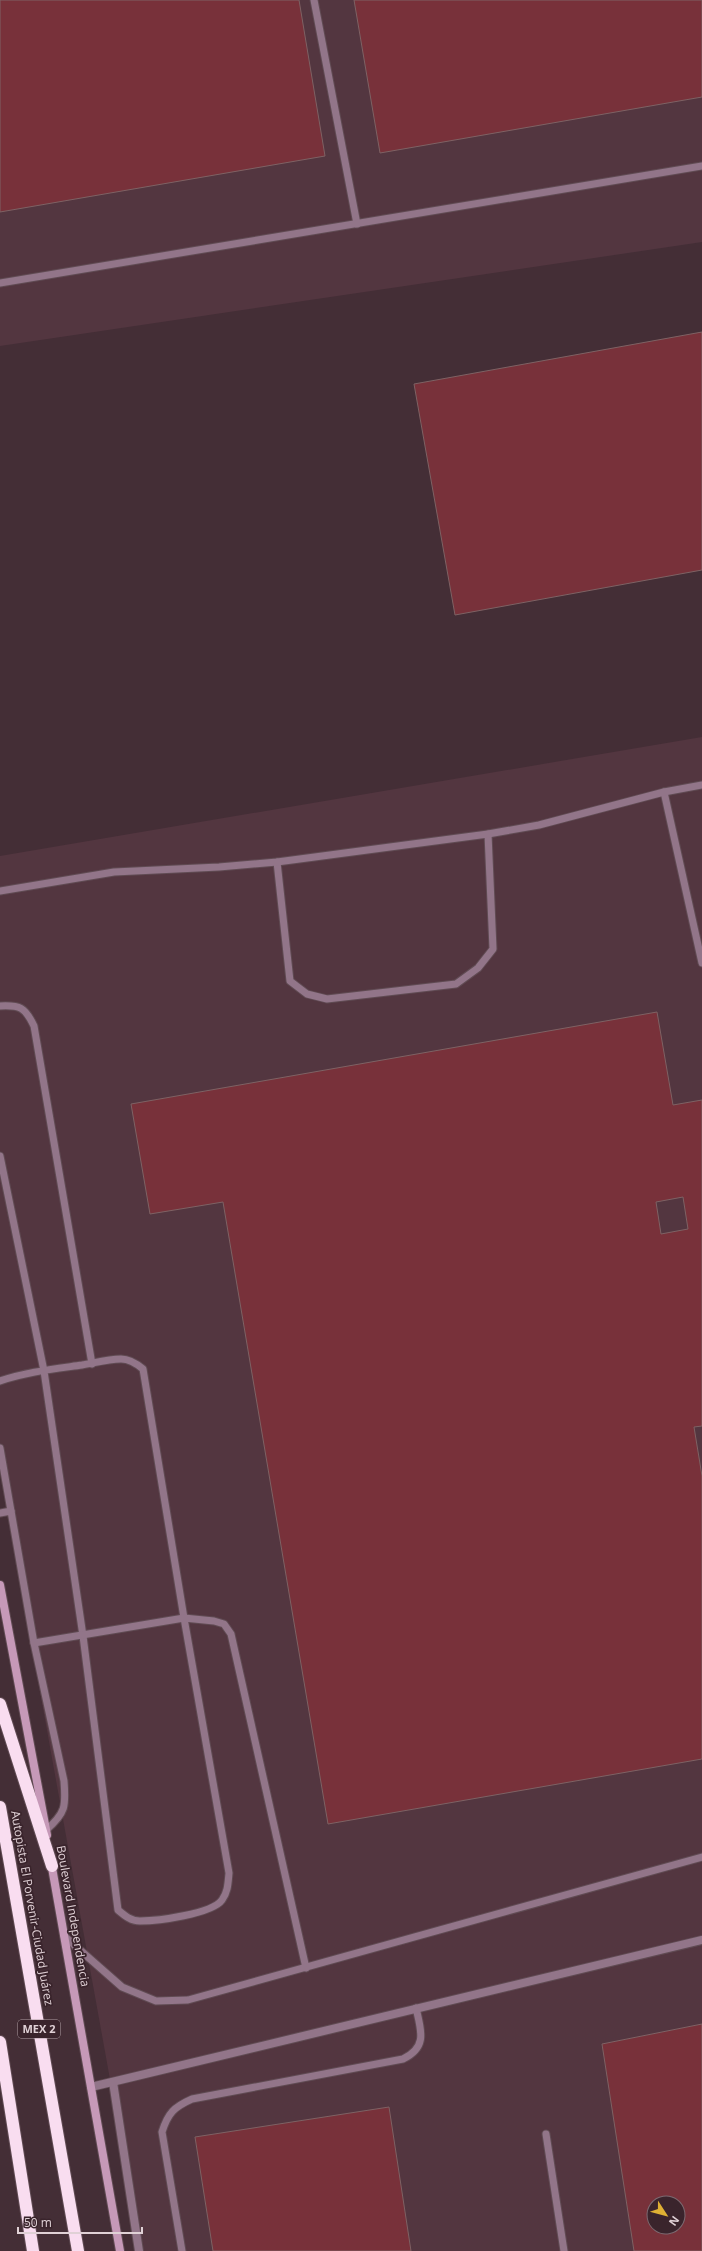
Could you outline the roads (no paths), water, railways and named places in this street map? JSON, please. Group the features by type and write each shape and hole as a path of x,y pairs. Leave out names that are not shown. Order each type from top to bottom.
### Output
{"highway":[{"path":"0,1704 52,1866"},
{"name":"Autopista El Porvenir-Ciudad Juárez","path":"0,1807 78,2251"},
{"path":"0,2042 33,2251"}],"main road":[{"name":"Boulevard Independencia","path":"0,1585 46,1830 120,2251"}],"street":[{"path":"91,2087 702,1940"},
{"path":"113,2082 138,2251"}],"lane":[{"path":"314,0 357,224"},
{"path":"0,283 702,166"},
{"path":"0,890 114,872 277,862 488,834 539,824 664,792 702,785"},
{"path":"664,792 702,963"},
{"path":"277,862 290,981 308,994 327,999 456,984 478,968 493,949 488,834"},
{"path":"0,1006 17,1005 28,1013 34,1026 92,1364"},
{"path":"0,1156 44,1371 83,1636 118,1910 126,1918 139,1921 183,1915 211,1909 222,1900 228,1889 229,1873 184,1618 143,1368 133,1362 122,1359 92,1364 44,1371 17,1375 0,1380"},
{"path":"0,1448 34,1643 64,1781 64,1811 46,1830"},
{"path":"0,1513 11,1511"},
{"path":"34,1643 184,1618 214,1621 224,1624 231,1634 306,1968"},
{"path":"64,1936 122,1987 156,2001 188,2000 702,1857"},
{"path":"182,2251 162,2132 166,2120 177,2106 192,2099 403,2059 411,2055 419,2046 422,2035 416,2008"},
{"path":"546,2134 564,2251"}]}
